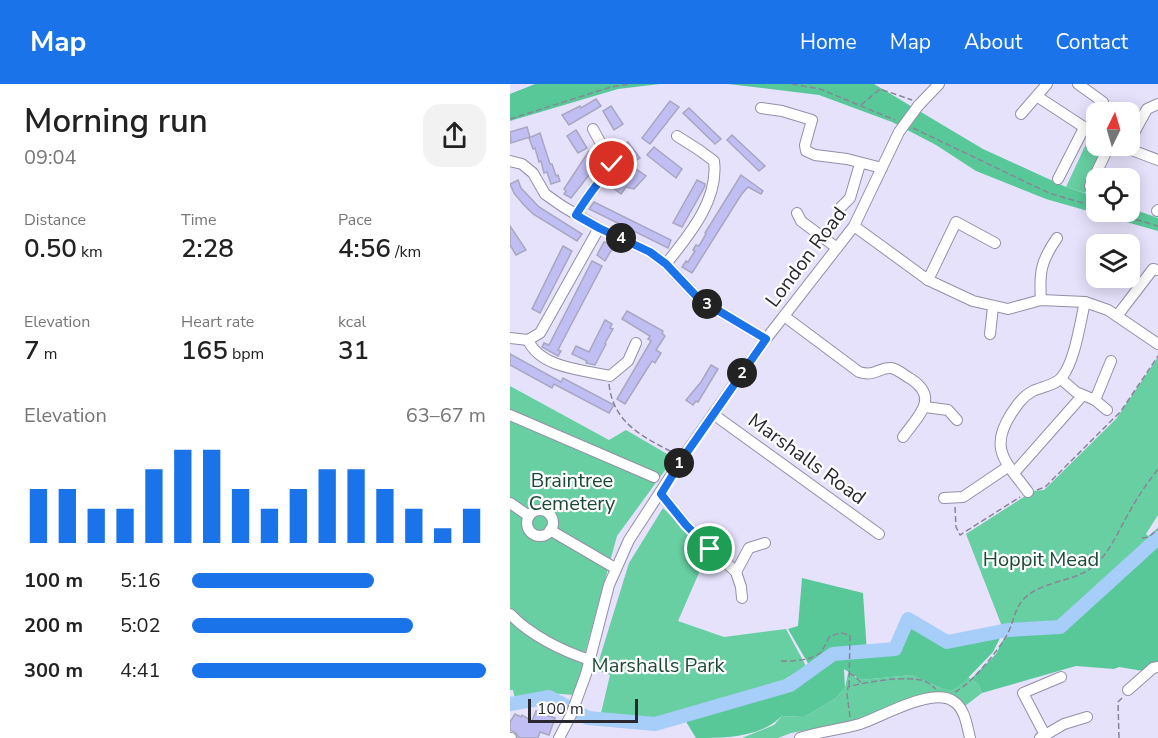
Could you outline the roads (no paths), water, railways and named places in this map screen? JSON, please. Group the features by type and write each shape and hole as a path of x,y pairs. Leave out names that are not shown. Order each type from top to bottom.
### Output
{"street":[{"name":"London Road","path":"559,738 571,715 590,660 615,568 629,540 766,339 854,226 901,127 939,84"},
{"path":"1078,84 1103,102"},
{"path":"1021,114 1047,85"},
{"path":"1038,97 1084,128 1058,179"},
{"path":"1140,121 1147,109 1158,104"},
{"path":"761,108 782,111 812,120 805,145 806,151 815,155 847,159 882,168"},
{"path":"576,215 588,194 612,164 593,129"},
{"path":"666,264 686,239 707,203 715,172 714,161 677,136"},
{"path":"1140,151 1158,160"},
{"path":"510,161 528,168 545,194 599,228 650,252 666,264 699,299 766,339"},
{"path":"841,207 850,198 860,164"},
{"path":"797,213 801,220 837,248"},
{"path":"928,280 956,222 995,243"},
{"path":"854,226 928,280 973,301 1008,309 1041,300 1085,302 1108,310 1158,344"},
{"path":"510,338 528,340 540,333 599,228"},
{"path":"1041,300 1041,266 1057,238"},
{"path":"1117,316 1153,270 1158,270"},
{"path":"1028,492 1011,470 1000,450 999,437 1006,422 1024,397 1061,379 1070,364 1085,302"},
{"path":"990,334 993,307"},
{"path":"784,316 859,372 869,375 885,368 893,368 924,391 927,397 925,407 903,436"},
{"path":"528,340 532,350 546,360 610,376 628,361 636,343"},
{"path":"1095,400 1111,362"},
{"path":"1061,379 1082,396 1095,400 1107,410"},
{"path":"944,498 963,496 1011,470 1082,396"},
{"path":"925,407 948,410 957,420"},
{"name":"Marshalls Road","path":"713,414 879,534"},
{"path":"510,415 654,477"},
{"path":"661,494 686,525 736,572 742,598"},
{"path":"510,503 529,516"},
{"path":"536,510 548,513 553,524 550,530 546,534 534,534 529,530 527,524 529,516 536,510"},
{"path":"550,530 615,568"},
{"path":"736,572 749,548 765,543"},
{"path":"510,614 548,641 576,656 590,660"},
{"path":"1131,685 1153,668 1158,667"},
{"path":"1061,677 1023,693 1043,736 1059,727 1087,717"},
{"path":"800,738 859,724 920,701 945,698 952,699 962,709 970,738"}],"waterway":[{"path":"510,704 549,697 588,718 655,724 790,685 833,654 895,649 908,619 947,642 1008,630 1060,627 1158,538"}],"park label":[{"name":"Braintree Cemetery","path":"572,492"},
{"name":"Hoppit Mead","path":"1041,559"},
{"name":"Marshalls Park","path":"658,665"}]}
